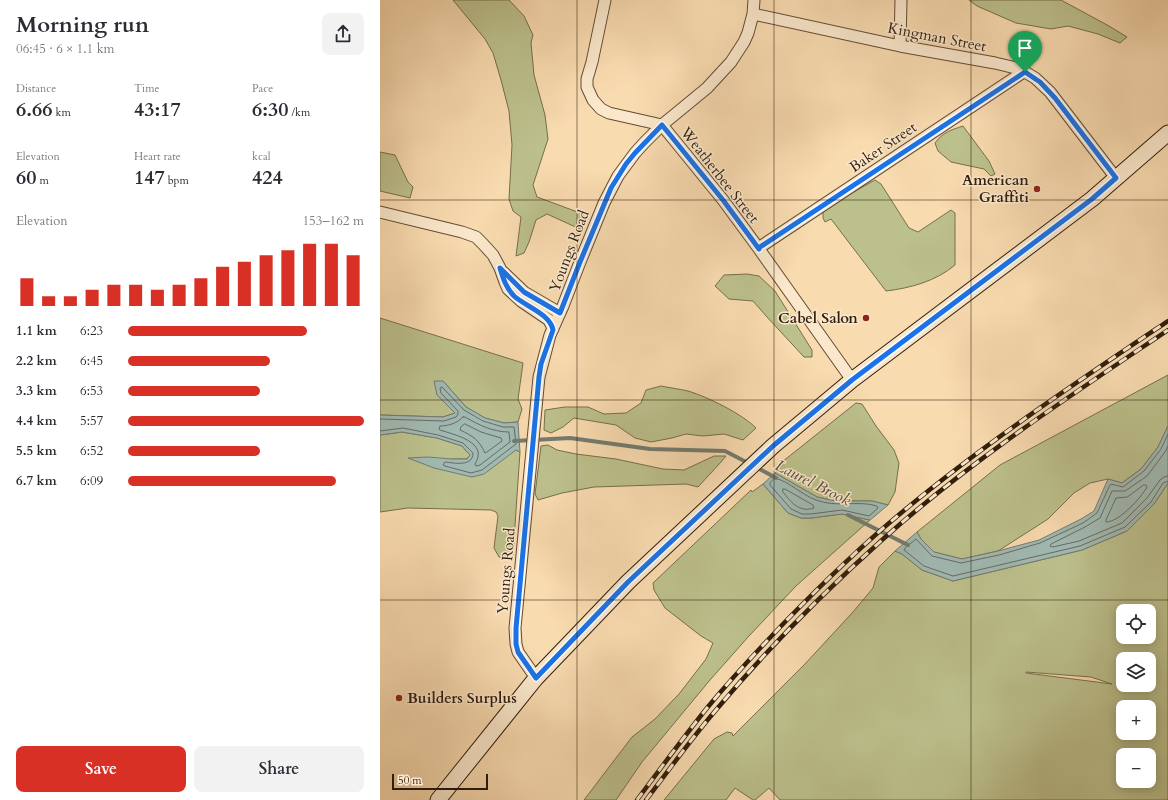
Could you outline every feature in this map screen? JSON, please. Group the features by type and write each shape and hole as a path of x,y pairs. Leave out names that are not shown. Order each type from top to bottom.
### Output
{"main road":[{"path":"438,800 536,678 628,582 741,475 773,446 852,380 1092,199 1168,133"}],"street":[{"path":"605,0 587,79 588,92 597,105 606,112 617,116 662,125"},
{"name":"Youngs Road","path":"536,678 518,652 516,644 517,606 534,413 541,364 580,262 611,188 635,153 662,125 707,88 731,62 744,42 751,23 754,0"},
{"path":"900,46 901,0"},
{"name":"Kingman Street","path":"753,14 900,46 1012,66 1025,72 1040,82 1055,98 1116,178"},
{"name":"Baker Street","path":"759,249 1025,72"},
{"name":"Weatherbee Street","path":"662,125 723,200 852,380"},
{"path":"380,212 472,235 488,249 500,268 508,289 520,301 548,320 553,330"},
{"path":"500,268 524,292 560,313"}],"green space":[{"path":"453,0 509,0 524,16 533,35 531,43 534,75 545,115 548,139 533,185 537,197 583,214 584,221 580,229 547,214 536,220 524,253 516,256 521,217 513,211 509,199 512,145 509,111 493,53 485,39"},
{"path":"969,0 1061,0 1127,37 1120,43 1098,34 1068,26 1051,29 1016,23 977,6"},
{"path":"963,126 989,161 995,174 991,176 984,169 951,162 938,151 935,143 941,136"},
{"path":"380,152 395,155 408,182 413,187 410,198 380,191"},
{"path":"875,180 881,184 909,228 918,232 951,210 955,213 955,265 948,271 923,283 886,291 831,219 825,222 823,218 825,208"},
{"path":"747,274 759,276 775,291 812,350 812,357 804,357 753,301 729,299 715,286 724,275"},
{"path":"380,318 523,363 518,399 522,409 518,422 504,423 485,418 466,407 443,381 455,413 443,417 380,415"},
{"path":"1168,375 1168,426 1158,447 1141,469 1122,483 1108,479 1090,483 1074,493 1048,519 998,551 962,559 934,552 921,539 917,532 1000,465"},
{"path":"661,386 688,391 705,397 734,412 756,428 743,440 724,434 703,436 686,434 651,442 635,438 616,425 574,418 563,427 551,433 544,430 545,410 565,407 588,407 604,414 626,413 641,403 646,390"},
{"path":"856,403 862,404 894,450 899,463 895,492 888,505 872,501 836,501 817,497 775,473 783,465 782,462"},
{"path":"402,432 437,438 462,446 470,455 467,459 452,459 434,468 516,450 520,452 513,555 511,559 499,557 494,548 498,516 496,512 491,510 408,508 380,512 380,435"},
{"path":"548,445 557,450 576,454 616,459 663,469 684,470 714,456 726,456 698,487 686,484 594,487 562,493 538,500 535,494 541,446"},
{"path":"1168,483 1168,800 780,800 769,788 753,800 735,788 726,800 664,800 714,739 727,732 732,733 733,736 804,665 873,588 879,567 895,551 902,554 922,570 953,581 1082,550 1127,531 1154,504","holes":["1026,673 1091,677 1112,684"]},
{"path":"763,484 788,513 801,518 842,514 870,520 796,586 749,636 710,680 642,762 616,800 584,800 632,737 655,719 679,694 706,659 713,643 701,636 665,608 654,590 653,583 751,490 752,492"}],"water":[{"path":"434,381 443,381 466,407 485,418 504,423 518,422 520,452 516,450 484,474 472,477 434,468 408,458 428,457 467,459 470,455 462,446 437,438 402,432 380,435 380,415 443,417 455,413 437,395"},
{"path":"1168,426 1168,483 1154,504 1127,531 1082,550 953,581 922,570 902,554 895,551 917,532 921,539 934,552 962,559 1039,540 1094,511 1108,479 1122,483 1141,469 1158,447"},
{"path":"775,473 817,497 836,501 872,501 888,505 870,520 842,514 801,518 788,513 763,484"}],"waterway":[{"name":"Laurel Brook","path":"514,441 570,438 650,449 725,451 750,464"},
{"name":"Laurel Brook","path":"756,467 776,478"},
{"name":"Laurel Brook","path":"848,515 908,545"}],"railway":[{"path":"637,800 716,697 799,608 871,539 965,462 1066,390 1168,321"},
{"path":"646,800 698,732 735,687 775,643 838,580 882,540 985,456 1168,330"}],"place":[{"name":"American Graffiti","path":"1037,189"},
{"name":"Cabel Salon","path":"866,318"},
{"name":"Builders Surplus","path":"399,698"}],"route":[{"path":"1025,72 1046,87 1116,178 1092,199 852,380 773,446 628,582 536,678 518,652 516,644 517,606 534,413 541,364 553,330 551,323 548,320 520,301 508,289 500,268 524,292 560,313 611,188 626,164 662,125 723,200 759,249 1025,72"}]}
